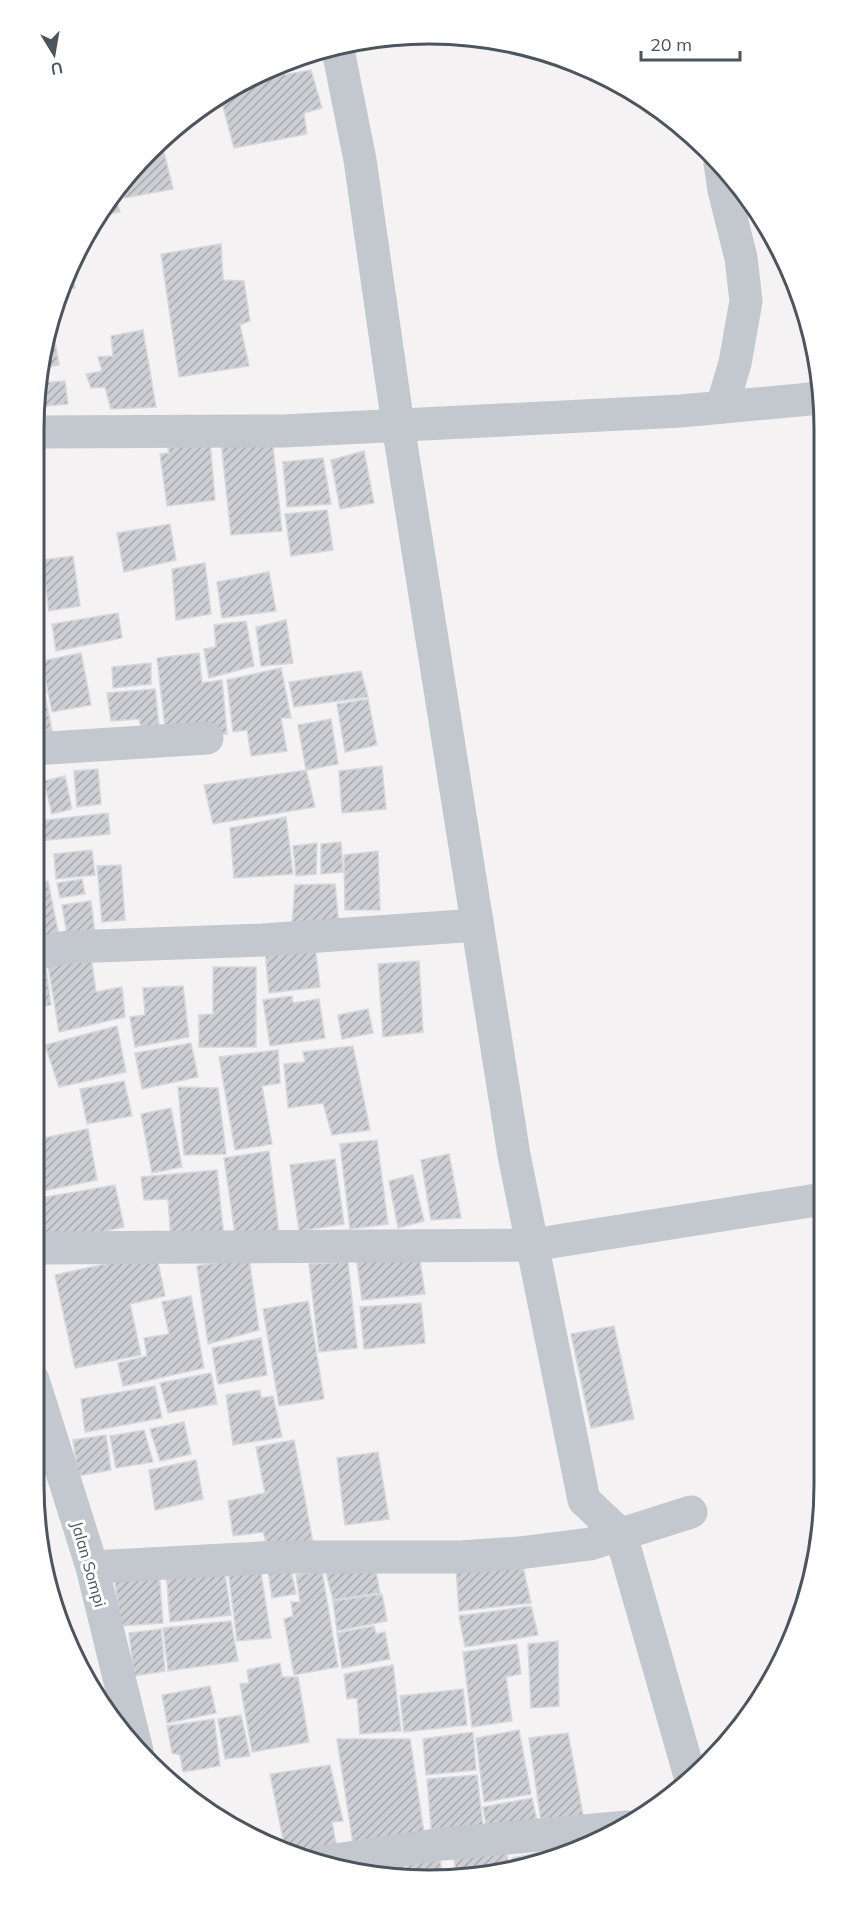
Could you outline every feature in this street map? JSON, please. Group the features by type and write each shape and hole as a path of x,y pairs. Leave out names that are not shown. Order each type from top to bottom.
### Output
{"street":[{"path":"339,55 360,160 398,425 477,926 514,1155 532,1245 584,1500 621,1536 688,1770"},
{"path":"722,406 735,363 746,301 741,258 723,180"},
{"path":"44,432 284,431 681,411 812,399"},
{"path":"44,748 207,738"},
{"path":"44,952 68,947 262,940 477,926"},
{"path":"44,1248 532,1245 814,1200"},
{"name":"Jalan Sompi","path":"44,1415 92,1567 132,1731"},
{"path":"92,1567 278,1557 460,1557 519,1553 578,1545 621,1536 691,1512"},
{"path":"339,1859 442,1844 602,1829"}],"building":[{"path":"311,70 322,108 304,113 307,134 234,148 222,104 272,77"},
{"path":"163,149 173,189 125,198 123,194"},
{"path":"117,202 120,212 108,214"},
{"path":"221,244 223,280 244,281 250,321 240,325 249,366 179,377 161,254"},
{"path":"143,330 156,407 111,409 105,387 91,388 86,374 102,371 98,357 113,356 111,336"},
{"path":"55,339 59,365 49,367"},
{"path":"65,381 68,404 44,406 46,382"},
{"path":"272,437 282,531 231,535 221,442"},
{"path":"210,441 215,500 167,506 160,454 169,453 168,448"},
{"path":"364,451 374,503 340,509 331,460"},
{"path":"323,458 331,504 287,507 283,462"},
{"path":"327,510 333,550 291,556 285,514"},
{"path":"170,524 176,560 124,572 117,533"},
{"path":"73,556 80,606 49,611 44,560"},
{"path":"205,563 211,614 176,620 172,569"},
{"path":"269,572 276,611 222,618 217,582"},
{"path":"118,613 122,638 56,651 52,624"},
{"path":"286,620 293,663 261,666 256,627"},
{"path":"246,621 254,666 209,678 204,649 216,647 214,625"},
{"path":"81,653 91,705 52,712 44,661"},
{"path":"199,653 202,683 222,680 227,734 166,736 157,658"},
{"path":"151,663 151,684 113,688 112,667"},
{"path":"281,668 291,718 281,718 287,751 251,756 247,730 233,732 227,680"},
{"path":"361,671 368,697 294,707 289,682"},
{"path":"155,689 160,735 143,736 139,719 111,721 107,693"},
{"path":"44,695 53,736 44,738"},
{"path":"368,699 377,745 345,752 337,704"},
{"path":"331,719 338,764 306,770 298,725"},
{"path":"382,766 386,809 342,813 339,771"},
{"path":"98,769 101,804 77,807 74,771"},
{"path":"306,770 315,807 213,824 204,785"},
{"path":"65,776 72,809 52,814 44,781"},
{"path":"108,813 110,834 44,841 44,820"},
{"path":"286,817 293,874 234,878 230,828"},
{"path":"341,842 343,872 321,874 321,844"},
{"path":"317,843 316,874 296,876 293,846"},
{"path":"92,850 95,875 56,879 54,854"},
{"path":"378,851 380,910 345,910 344,855"},
{"path":"121,865 125,920 102,922 97,866"},
{"path":"82,879 85,894 60,898 57,883"},
{"path":"48,881 60,941 44,944 44,882"},
{"path":"335,884 339,927 292,926 295,885"},
{"path":"91,901 96,941 69,946 62,905"},
{"path":"315,946 320,987 269,993 265,951"},
{"path":"91,956 96,992 122,987 125,1017 59,1032 47,959"},
{"path":"44,960 51,1005 44,1006"},
{"path":"419,961 423,1032 383,1037 378,964"},
{"path":"213,967 256,967 256,1047 199,1047 199,1015 213,1014"},
{"path":"183,986 189,1037 135,1047 130,1017 145,1015 143,988"},
{"path":"292,996 293,1003 319,999 325,1038 270,1046 263,1000"},
{"path":"368,1009 373,1033 342,1039 338,1015"},
{"path":"117,1026 126,1072 59,1087 45,1045"},
{"path":"191,1043 198,1077 142,1089 135,1053"},
{"path":"353,1046 370,1130 332,1135 323,1103 288,1108 284,1064 305,1062 303,1052"},
{"path":"278,1050 280,1083 262,1086 272,1144 235,1150 219,1057"},
{"path":"124,1081 132,1116 87,1124 80,1089"},
{"path":"178,1087 218,1088 226,1154 184,1155"},
{"path":"171,1108 182,1167 152,1173 141,1114"},
{"path":"88,1129 97,1180 44,1191 44,1138"},
{"path":"377,1140 388,1224 350,1229 340,1144"},
{"path":"269,1151 279,1233 236,1241 224,1158"},
{"path":"449,1154 461,1218 431,1220 421,1160"},
{"path":"335,1159 344,1224 299,1231 290,1165"},
{"path":"217,1170 224,1238 171,1240 168,1199 144,1200 141,1177"},
{"path":"413,1175 424,1221 398,1228 389,1181"},
{"path":"115,1185 124,1227 44,1244 44,1197"},
{"path":"156,1253 165,1296 130,1304 141,1355 75,1368 55,1275"},
{"path":"419,1255 425,1294 362,1300 356,1256"},
{"path":"249,1258 259,1330 208,1344 197,1266"},
{"path":"348,1262 357,1348 319,1352 309,1264"},
{"path":"191,1296 204,1368 123,1386 118,1363 147,1356 144,1338 169,1334 162,1302"},
{"path":"308,1301 324,1399 279,1406 263,1309"},
{"path":"421,1303 425,1343 364,1349 360,1307"},
{"path":"614,1326 634,1419 591,1428 571,1334"},
{"path":"261,1338 267,1375 218,1384 212,1348"},
{"path":"211,1373 217,1404 168,1413 160,1383"},
{"path":"155,1386 162,1418 85,1432 81,1399"},
{"path":"260,1390 261,1398 273,1396 282,1437 233,1445 226,1395"},
{"path":"184,1422 191,1454 160,1461 150,1429"},
{"path":"144,1430 153,1462 116,1468 110,1436"},
{"path":"106,1435 111,1470 78,1476 73,1440"},
{"path":"294,1440 313,1543 268,1550 263,1532 233,1536 228,1501 265,1493 256,1447"},
{"path":"378,1452 389,1519 345,1525 337,1458"},
{"path":"196,1460 203,1499 155,1510 149,1470"},
{"path":"521,1558 531,1603 459,1611 456,1568"},
{"path":"260,1566 271,1638 237,1641 228,1569"},
{"path":"290,1566 296,1594 272,1598 268,1570"},
{"path":"224,1567 231,1615 170,1622 166,1572"},
{"path":"159,1570 163,1623 121,1626 114,1575"},
{"path":"322,1571 338,1667 294,1675 284,1619 293,1616 291,1602 300,1602 296,1575"},
{"path":"376,1571 380,1593 333,1600 326,1573"},
{"path":"382,1594 387,1621 337,1631 333,1601"},
{"path":"531,1606 538,1635 465,1647 459,1616"},
{"path":"231,1621 238,1661 168,1671 163,1628"},
{"path":"374,1626 376,1634 385,1632 390,1659 342,1668 337,1633"},
{"path":"161,1629 165,1671 134,1676 129,1633"},
{"path":"558,1641 559,1706 531,1708 528,1644"},
{"path":"517,1644 521,1674 506,1677 512,1721 472,1727 463,1652"},
{"path":"280,1663 282,1677 298,1677 309,1742 252,1752 240,1684 249,1683 247,1670"},
{"path":"393,1665 401,1731 360,1734 357,1698 347,1699 344,1674"},
{"path":"210,1686 216,1713 167,1723 162,1695"},
{"path":"463,1689 467,1725 404,1732 400,1696"},
{"path":"241,1715 250,1756 225,1759 218,1719"},
{"path":"214,1719 220,1766 183,1772 180,1755 172,1753 167,1726"},
{"path":"519,1730 531,1794 484,1802 476,1738"},
{"path":"473,1732 476,1770 426,1775 423,1739"},
{"path":"568,1733 583,1815 541,1821 529,1738"},
{"path":"337,1739 410,1739 424,1833 353,1844"},
{"path":"330,1765 343,1821 332,1822 337,1849 314,1853 284,1842 270,1774"},
{"path":"477,1775 484,1835 432,1839 427,1779"},
{"path":"532,1798 539,1830 488,1837 483,1807"},
{"path":"563,1846 550,1850 550,1847"},
{"path":"506,1848 508,1862 456,1870 453,1854"},
{"path":"438,1851 442,1870 407,1870 405,1857"},
{"path":"548,1851 512,1861 512,1858"},
{"path":"403,1861 404,1870 380,1867 380,1865"}]}
